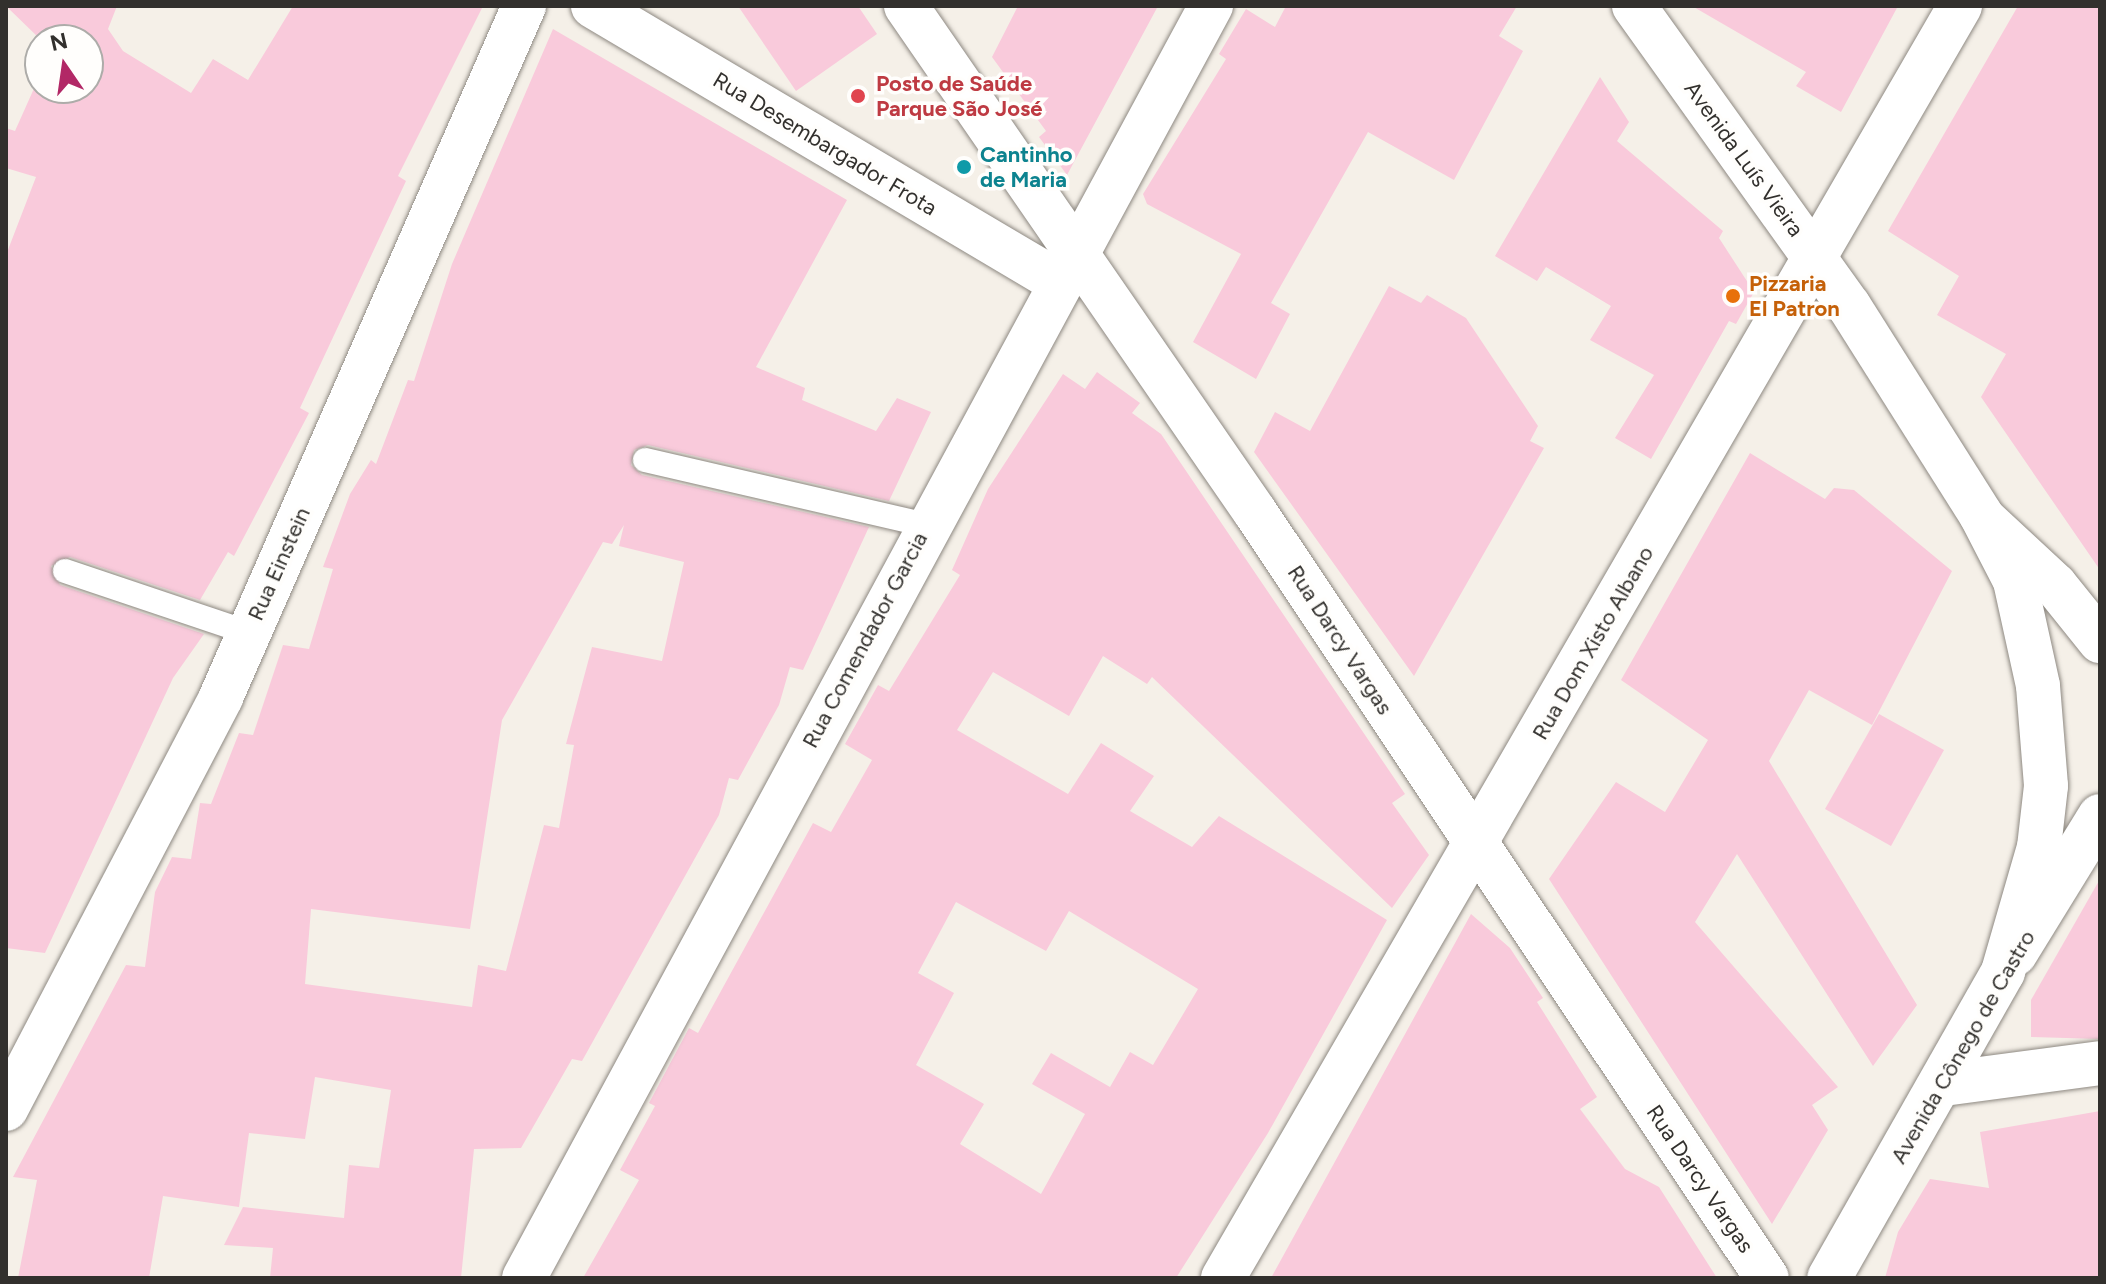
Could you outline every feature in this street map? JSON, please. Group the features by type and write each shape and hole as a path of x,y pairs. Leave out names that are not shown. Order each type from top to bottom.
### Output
{"street":[{"name":"Rua Einstein","path":"6,1109 249,633 524,6"},
{"name":"Rua Desembargador Frota","path":"593,6 1067,269"},
{"name":"Rua Darcy Vargas","path":"906,6 1067,269 1476,845 1767,1278"},
{"name":"Rua Comendador Garcia","path":"524,1278 927,525 1211,6"},
{"name":"Avenida Luís Vieira","path":"1634,6 1816,259 1981,515 2015,581 2044,734 2039,847 2003,972"},
{"name":"Rua Dom Xisto Albano","path":"1223,1278 1960,6"},
{"name":"Avenida Luís Vieira","path":"1981,515 2055,585 2100,641"},
{"name":"Avenida Cônego de Castro","path":"1841,1272 2003,972 2100,816"},
{"path":"1943,1084 2100,1063"}],"lane":[{"path":"645,460 927,525"},
{"path":"65,571 249,633"}],"building":[{"path":"6,6 117,6 108,29 123,51 191,93 213,59 248,80 293,6 483,6 398,176 406,181 300,408 309,413 234,556 228,552 200,600 70,557 51,566 60,585 204,634 173,678 45,953 6,948 6,255 36,177 6,168 6,128 15,131 27,104 104,104 104,24 25,24"},
{"path":"738,6 858,6 877,34 796,91"},
{"path":"1018,6 1158,6 1067,175 1039,137 1046,131 992,57"},
{"path":"1286,6 1517,6 1499,36 1523,51 1454,180 1368,132 1271,303 1290,314 1256,379 1193,342 1241,254 1147,204 1143,194 1226,59 1219,54 1246,9 1275,27"},
{"path":"1692,6 1898,6 1841,112 1796,86 1806,72"},
{"path":"2018,6 2100,6 2100,570 1981,397 2006,354 1937,315 1959,276 1888,231"},
{"path":"553,29 847,200 756,367 805,388 802,400 876,431 897,398 931,412 889,501 648,445 634,450 631,465 642,475 869,527 803,670 790,667 779,705 738,780 729,778 719,815 582,1061 572,1059 521,1148 474,1149 461,1278 270,1278 273,1248 224,1245 243,1207 344,1218 349,1165 379,1168 391,1090 315,1077 305,1139 249,1133 239,1207 163,1196 149,1278 18,1278 37,1180 13,1177 126,965 145,967 155,892 172,857 191,859 200,803 211,804 239,733 253,735 283,645 309,649 333,569 323,567 350,494 371,460 376,464 408,380 414,381 452,264","holes":["624,525 619,546 684,562 662,661 592,647 566,744 574,745 559,828 544,825 506,971 478,965 472,1007 305,984 311,909 470,929 502,720 603,542 612,544"]},
{"path":"1600,77 1629,122 1617,141 1723,231 1719,238 1754,292 1736,324 1729,321 1651,459 1615,438 1654,375 1590,340 1611,306 1546,267 1537,281 1495,256"},
{"path":"1389,286 1421,303 1427,295 1466,318 1538,426 1530,441 1544,448 1414,676 1254,452 1275,412 1310,431"},
{"path":"1097,372 1140,403 1132,413 1161,434 1405,794 1392,803 1429,855 1392,908 1152,677 1147,684 1103,656 1069,716 993,672 957,730 1068,794 1101,743 1154,776 1130,811 1192,847 1219,816 1387,920 1268,1133 1176,1278 583,1278 639,1180 620,1170 655,1106 649,1103 689,1028 698,1033 813,823 831,832 872,760 845,744 878,685 889,691 960,575 952,570 988,489 1063,374 1085,389","holes":["956,902 1046,951 1069,911 1198,989 1153,1065 1130,1052 1110,1087 1051,1053 1032,1084 1085,1114 1041,1194 960,1144 984,1104 916,1065 954,993 918,973"]},
{"path":"1750,453 1825,499 1834,488 1854,490 1952,571 1872,725 1809,690 1769,761 1917,1005 1873,1066 1737,854 1695,922 1838,1087 1812,1105 1828,1130 1772,1224 1549,879 1616,782 1665,812 1708,740 1621,680"},
{"path":"1879,714 1944,750 1891,846 1825,809"},
{"path":"2100,879 2100,1039 2031,1037 2031,1000"},
{"path":"1471,914 1510,948 1543,998 1537,1002 1597,1097 1580,1109 1625,1169 1659,1187 1717,1278 1271,1278"},
{"path":"2100,1111 2100,1278 1885,1278 1898,1232 1930,1179 1989,1188 1980,1132"}],"place":[{"name":"Posto de Saúde Parque São José","path":"858,96"},
{"name":"Cantinho de Maria","path":"964,167"},
{"name":"Pizzaria El Patron","path":"1733,296"}]}
